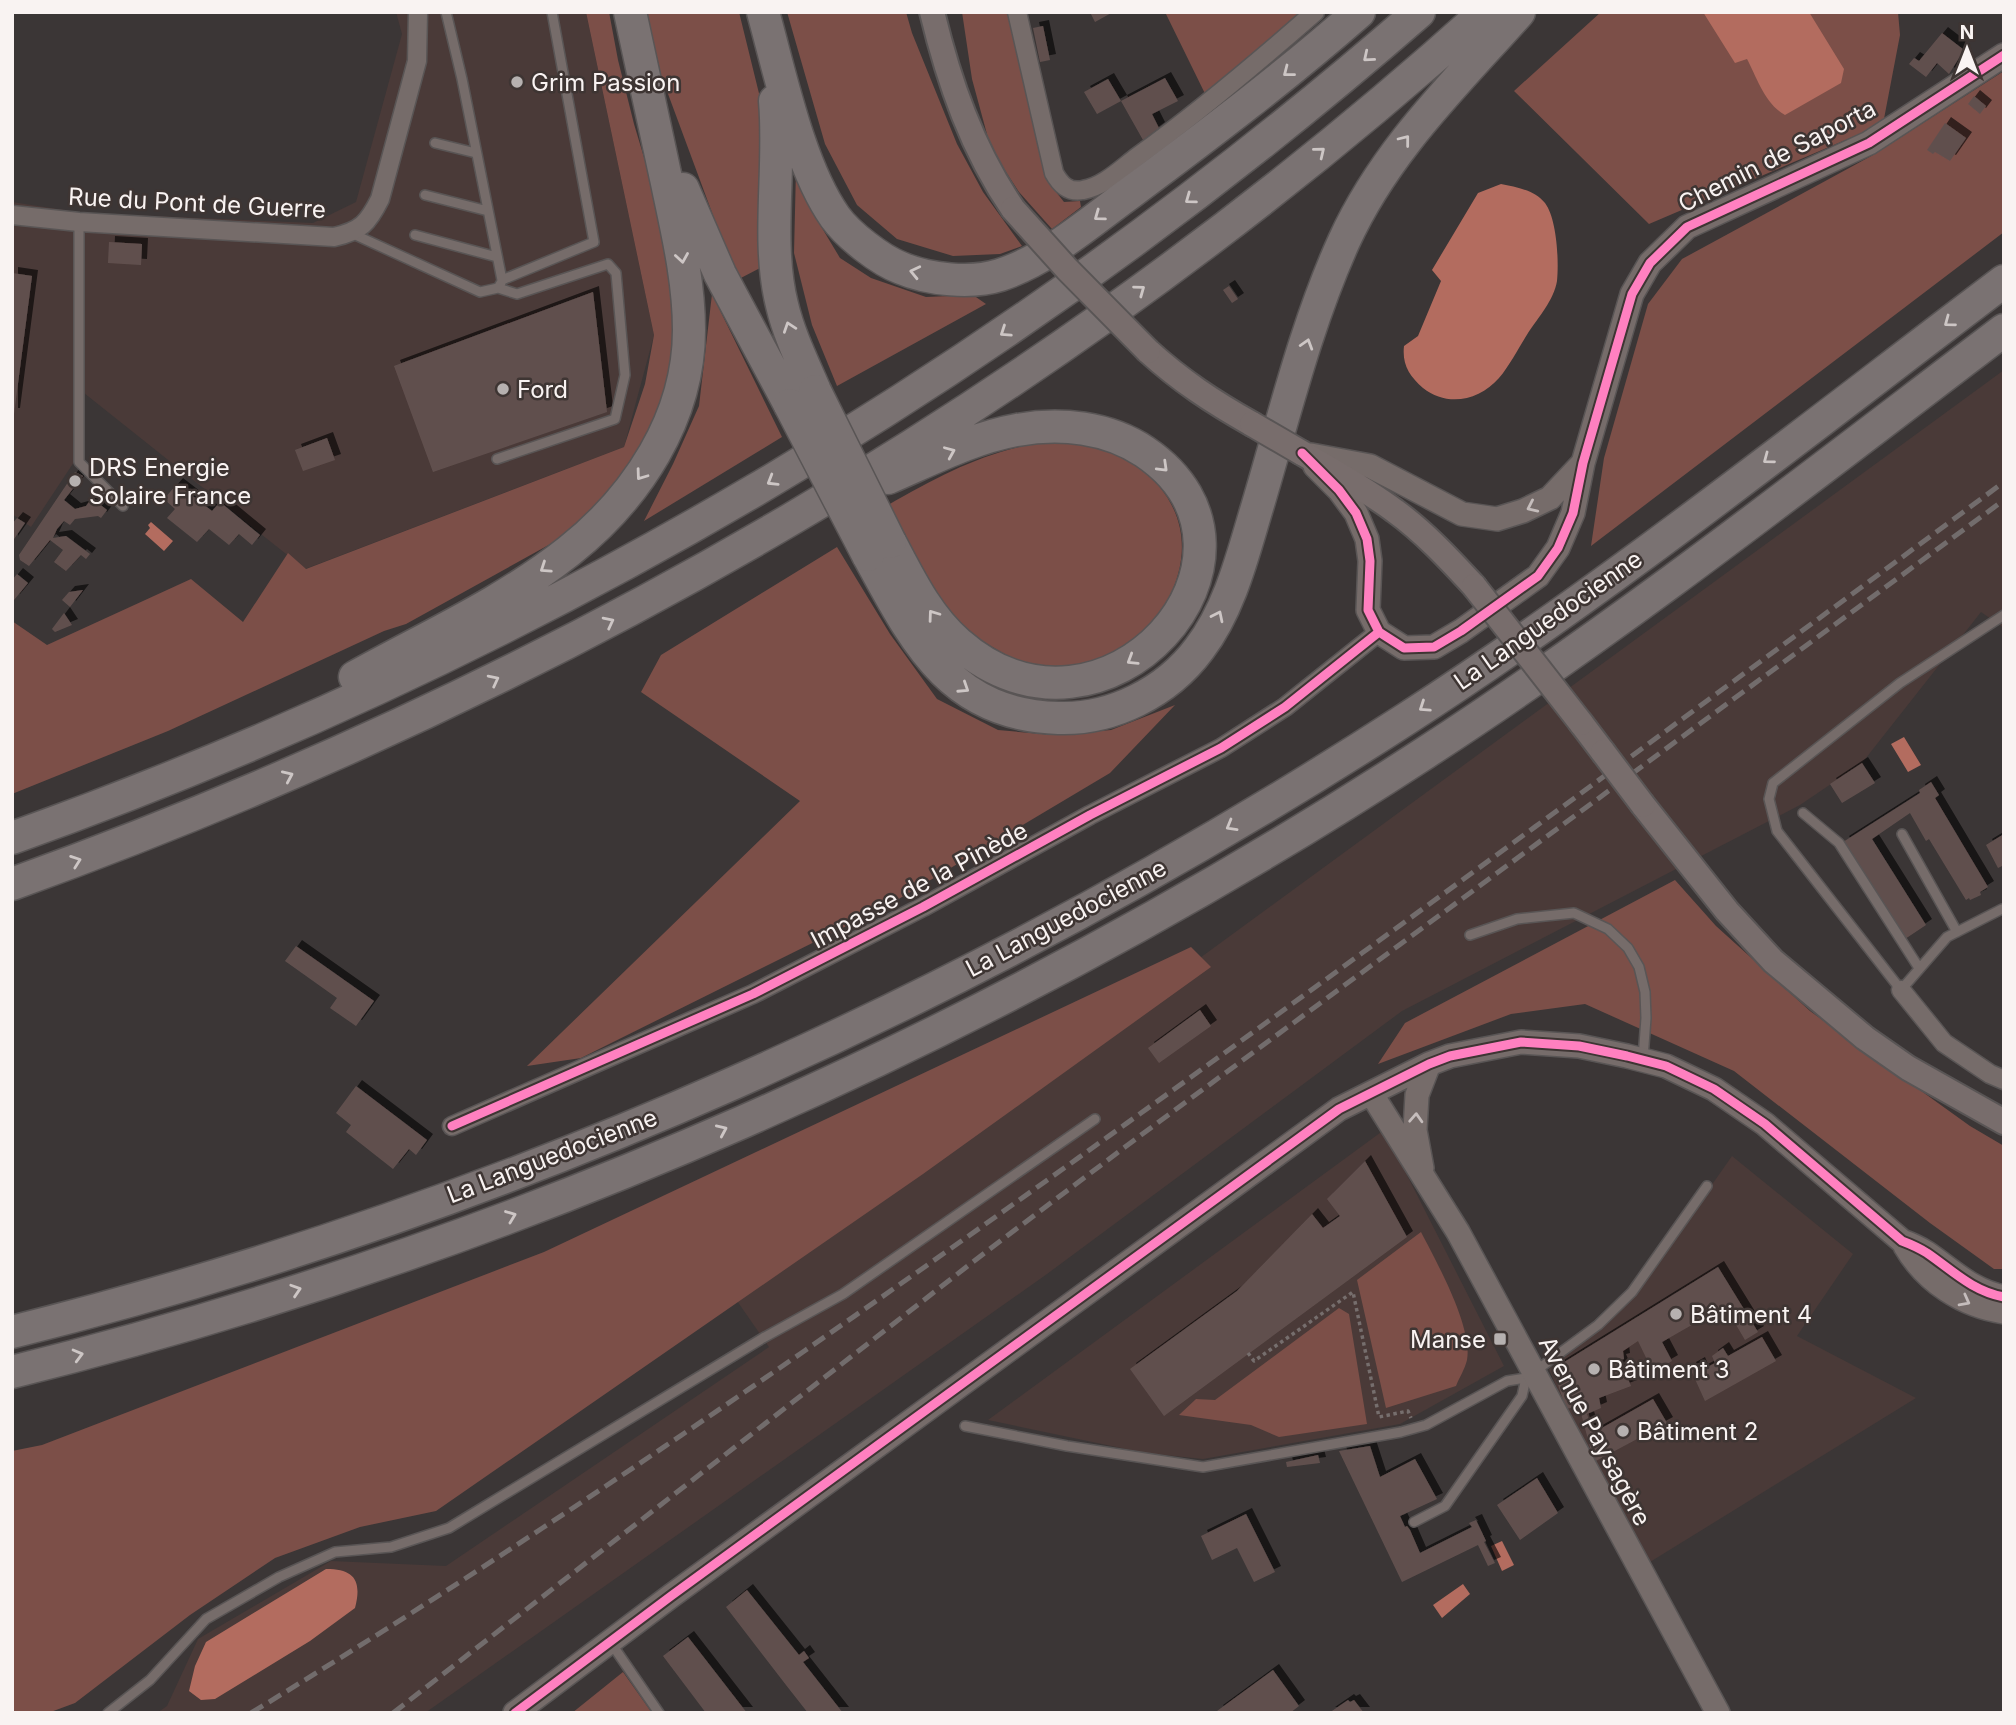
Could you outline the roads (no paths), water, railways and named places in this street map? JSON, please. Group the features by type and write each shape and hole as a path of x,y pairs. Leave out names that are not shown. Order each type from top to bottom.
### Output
{"highway":[{"path":"182,772 532,577 584,539 625,497 648,466 668,428 682,385 688,349 688,298 630,12"},
{"path":"766,24 793,121 811,171 835,218 867,248 901,268 952,280 983,279 1001,274 1026,263 1071,236 1305,60 1359,12"},
{"path":"12,838 292,726 446,656 630,561 800,464 934,380 1097,267 1272,136 1419,12"},
{"path":"12,884 252,791 404,724 631,611 796,516 988,396 1153,281 1328,146 1485,12"},
{"path":"653,120 720,274 803,398 879,549 913,636 937,666 967,691 994,705 1040,717 1084,717 1128,704 1154,690 1177,673 1207,638 1233,581 1315,319 1356,217 1384,169 1416,125 1519,12"},
{"path":"766,24 778,135 775,251 777,277 803,398"},
{"name":"La Languedocienne","path":"12,1332 116,1305 253,1263 380,1221 514,1172 722,1088 890,1010 1017,946 1147,876 1264,807 1473,674 1647,551 2004,281"},
{"name":"La Languedocienne","path":"12,1372 152,1335 254,1304 499,1220 674,1151 773,1108 1016,991 1248,863 1424,754 1586,644 1677,578 2004,330"},
{"path":"796,516 966,445 1017,430 1064,427 1114,436 1141,449 1165,467 1188,500 1196,524 1199,550 1184,607 1157,642 1132,661 1105,675 1057,683 1012,676 963,648 932,615 879,549"}],"main road":[{"path":"932,12 952,86 978,151 1013,209 1067,269 1148,351 1180,379 1206,398 1370,493 1398,512 1445,554 1474,586 1727,911 1773,961 1855,1030 1908,1068 2004,1122"},
{"path":"947,12 963,112"}],"street":[{"name":"Rue du Pont de Guerre","path":"12,215 79,222 334,237 351,233 372,215 380,198 417,61 418,12"},
{"path":"1017,12 1054,173 1060,184 1070,190 1080,191 1100,183 1167,135 1246,73 1315,12"},
{"name":"Chemin de Saporta","path":"1379,632 1404,648 1434,647 1538,576 1558,548 1573,513 1583,463 1632,294 1650,263 1687,227 1869,143 2004,55"},
{"path":"1302,453 1370,466 1462,514 1497,519 1523,512 1550,498 1583,463"},
{"path":"1302,453 1339,490 1356,513 1367,539 1370,561 1368,610 1379,632"},
{"name":"Impasse de la Pinède","path":"452,1126 753,994 1222,748 1285,707 1379,632"},
{"path":"1901,990 1944,1043 1990,1074 2004,1080"},
{"path":"515,1713 1339,1110 1450,1056 1521,1042 1579,1046 1666,1066 1714,1089 1765,1124 1902,1241 1926,1252 1957,1277 1975,1287 2004,1297"},
{"name":"Avenue Paysagère","path":"1423,1175 1415,1130 1417,1095 1429,1064"},
{"name":"Avenue Paysagère","path":"1371,1093 1458,1232 1530,1375 1718,1713"},
{"path":"1902,1241 1915,1264 1951,1293 1979,1308 2004,1312"}],"lane":[{"path":"446,12 488,211 500,284"},
{"path":"351,233 480,292 594,242 552,12"},
{"path":"435,144 476,153"},
{"path":"425,194 488,211"},
{"path":"79,222 79,462 123,506"},
{"path":"415,235 497,257"},
{"path":"497,460 615,419 625,375 616,273 608,264 517,294 500,284"},
{"path":"2002,909 1947,937 1901,990 1777,831 1769,799 1773,783 1900,683 2004,615"},
{"path":"1803,813 1839,843 1919,968"},
{"path":"1902,834 1956,932"},
{"path":"1470,935 1517,919 1574,913 1608,929 1628,948 1639,967 1645,992 1643,1060"},
{"path":"108,1713 150,1680 206,1619 279,1577 335,1552 391,1547 449,1528 763,1338 843,1294 1095,1119"},
{"path":"965,1426 1203,1468 1415,1429 1507,1381 1530,1375 1598,1325 1632,1292 1707,1186"},
{"path":"1414,1522 1445,1506 1522,1396 1530,1375"},
{"path":"610,1642 659,1713"}],"railway":[{"path":"251,1713 371,1639 608,1485 957,1244 1392,931 2004,482"},
{"path":"393,1713 987,1251 1141,1135 2004,500"}],"place":[{"name":"Grim Passion","path":"517,82"},
{"name":"Ford","path":"503,389"},
{"name":"DRS Energie Solaire France","path":"75,481"},
{"name":"Bâtiment 4","path":"1676,1314"},
{"name":"Manse","path":"1500,1339"},
{"name":"Bâtiment 3","path":"1594,1369"},
{"name":"Bâtiment 2","path":"1623,1431"}]}
